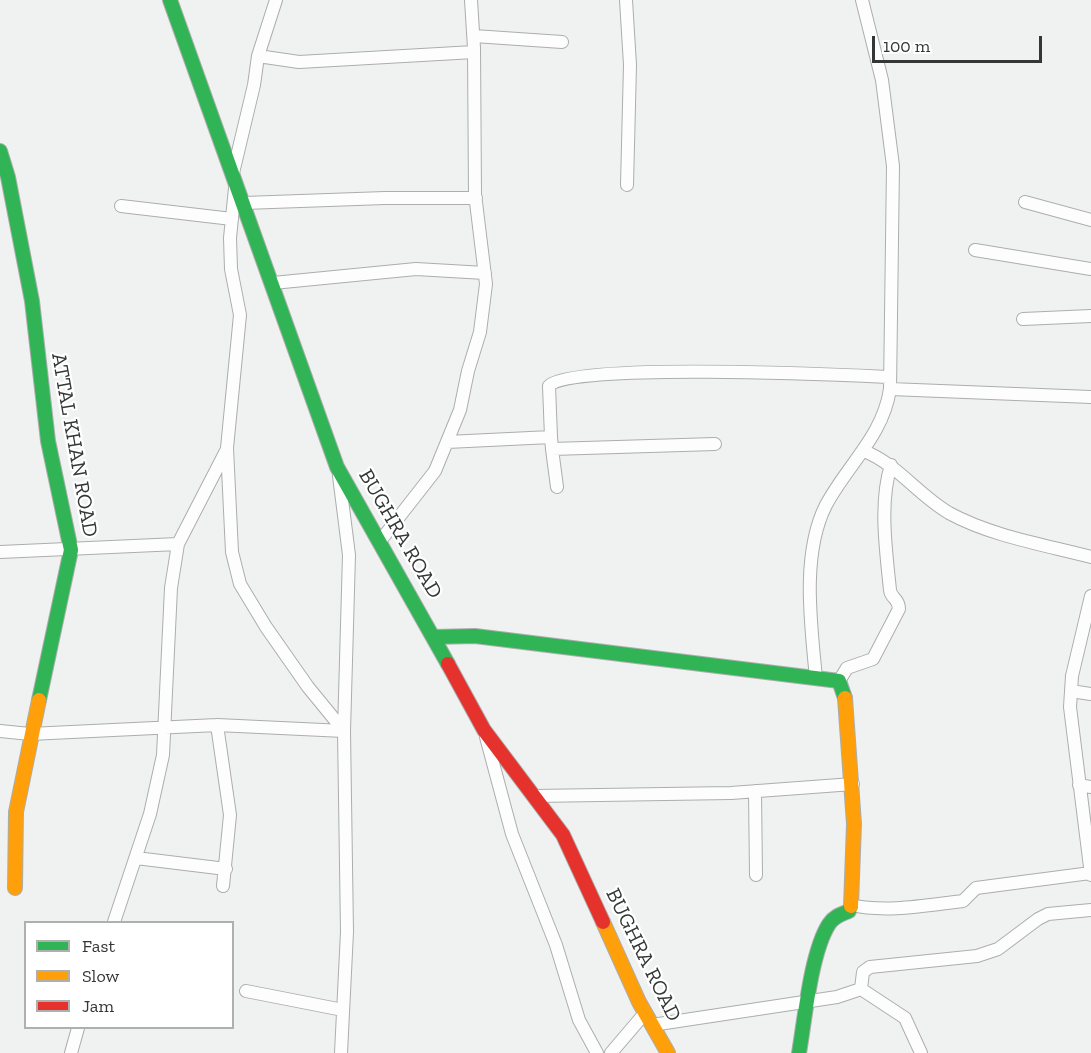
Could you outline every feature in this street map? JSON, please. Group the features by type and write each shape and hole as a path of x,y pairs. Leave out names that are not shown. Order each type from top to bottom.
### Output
{"street":[{"name":"BUGHRA ROAD","path":"170,0 337,467 381,540 484,730 563,835 649,1019 668,1053"},
{"path":"276,0 258,56 234,177 231,269 240,326 227,448 232,552 240,584 308,687 344,731"},
{"path":"381,540 430,479 460,410 468,371 480,332 485,273 476,198 474,36 471,0"},
{"path":"626,0 630,65 627,184"},
{"path":"816,678 810,594 818,524 842,480 864,451 883,419 890,383 893,166 882,80 862,0"},
{"path":"474,36 562,42"},
{"path":"258,56 299,62 474,52"},
{"name":"ATTAL KHAN ROAD","path":"0,151 8,177 32,301 48,441 71,550 30,734 16,812 15,888"},
{"path":"244,203 385,198 476,198"},
{"path":"1025,202 1091,220"},
{"path":"121,206 232,219"},
{"path":"975,250 1091,269"},
{"path":"273,283 406,270 485,273"},
{"path":"1023,319 1091,316"},
{"path":"557,487 548,394 549,386 556,380 613,375 776,371 890,383 1091,397"},
{"path":"447,442 715,444"},
{"path":"114,921 150,814 163,755 171,588 178,544 227,448"},
{"path":"864,451 891,465 906,481 948,512 967,521 1091,557"},
{"path":"839,681 847,668 873,659 899,609 898,602 890,591 886,532 887,479 891,465"},
{"path":"337,467 349,555 344,731 347,932 341,1053"},
{"path":"0,552 178,544"},
{"path":"851,905 902,907 963,901 976,888 1091,874 1085,786 1070,707 1072,676 1091,596"},
{"path":"433,637 475,636 839,681"},
{"path":"799,1053 828,925 838,915 849,911 851,905 853,784 844,690 839,681"},
{"path":"1071,691 1091,694"},
{"path":"0,731 30,734 217,725 344,731"},
{"path":"217,725 230,815 224,886"},
{"path":"484,730 512,834 556,945 579,1020 597,1053"},
{"path":"534,796 755,791 853,784"},
{"path":"755,791 756,875"},
{"path":"136,858 226,869"},
{"path":"861,989 863,972 870,967 977,956 998,949 1048,914 1091,910"},
{"path":"611,1053 649,1019 810,1001 861,989 905,1018 921,1053"},
{"path":"246,991 343,1010"},
{"path":"71,1053 78,1029"}],"traffic: fast":[{"path":"170,0 337,467 448,664"},
{"path":"0,151 8,177 32,301 48,441 71,550 39,700"},
{"path":"433,637 475,636 839,681 845,698"},
{"path":"799,1053 813,968 823,936 831,921 849,911 851,906"}],"traffic: slow":[{"path":"845,698 854,824 851,906"},
{"path":"15,888 16,812 39,700"},
{"path":"603,922 639,1002 668,1053"}],"traffic: jam":[{"path":"448,664 484,730 563,835 603,922"}]}
